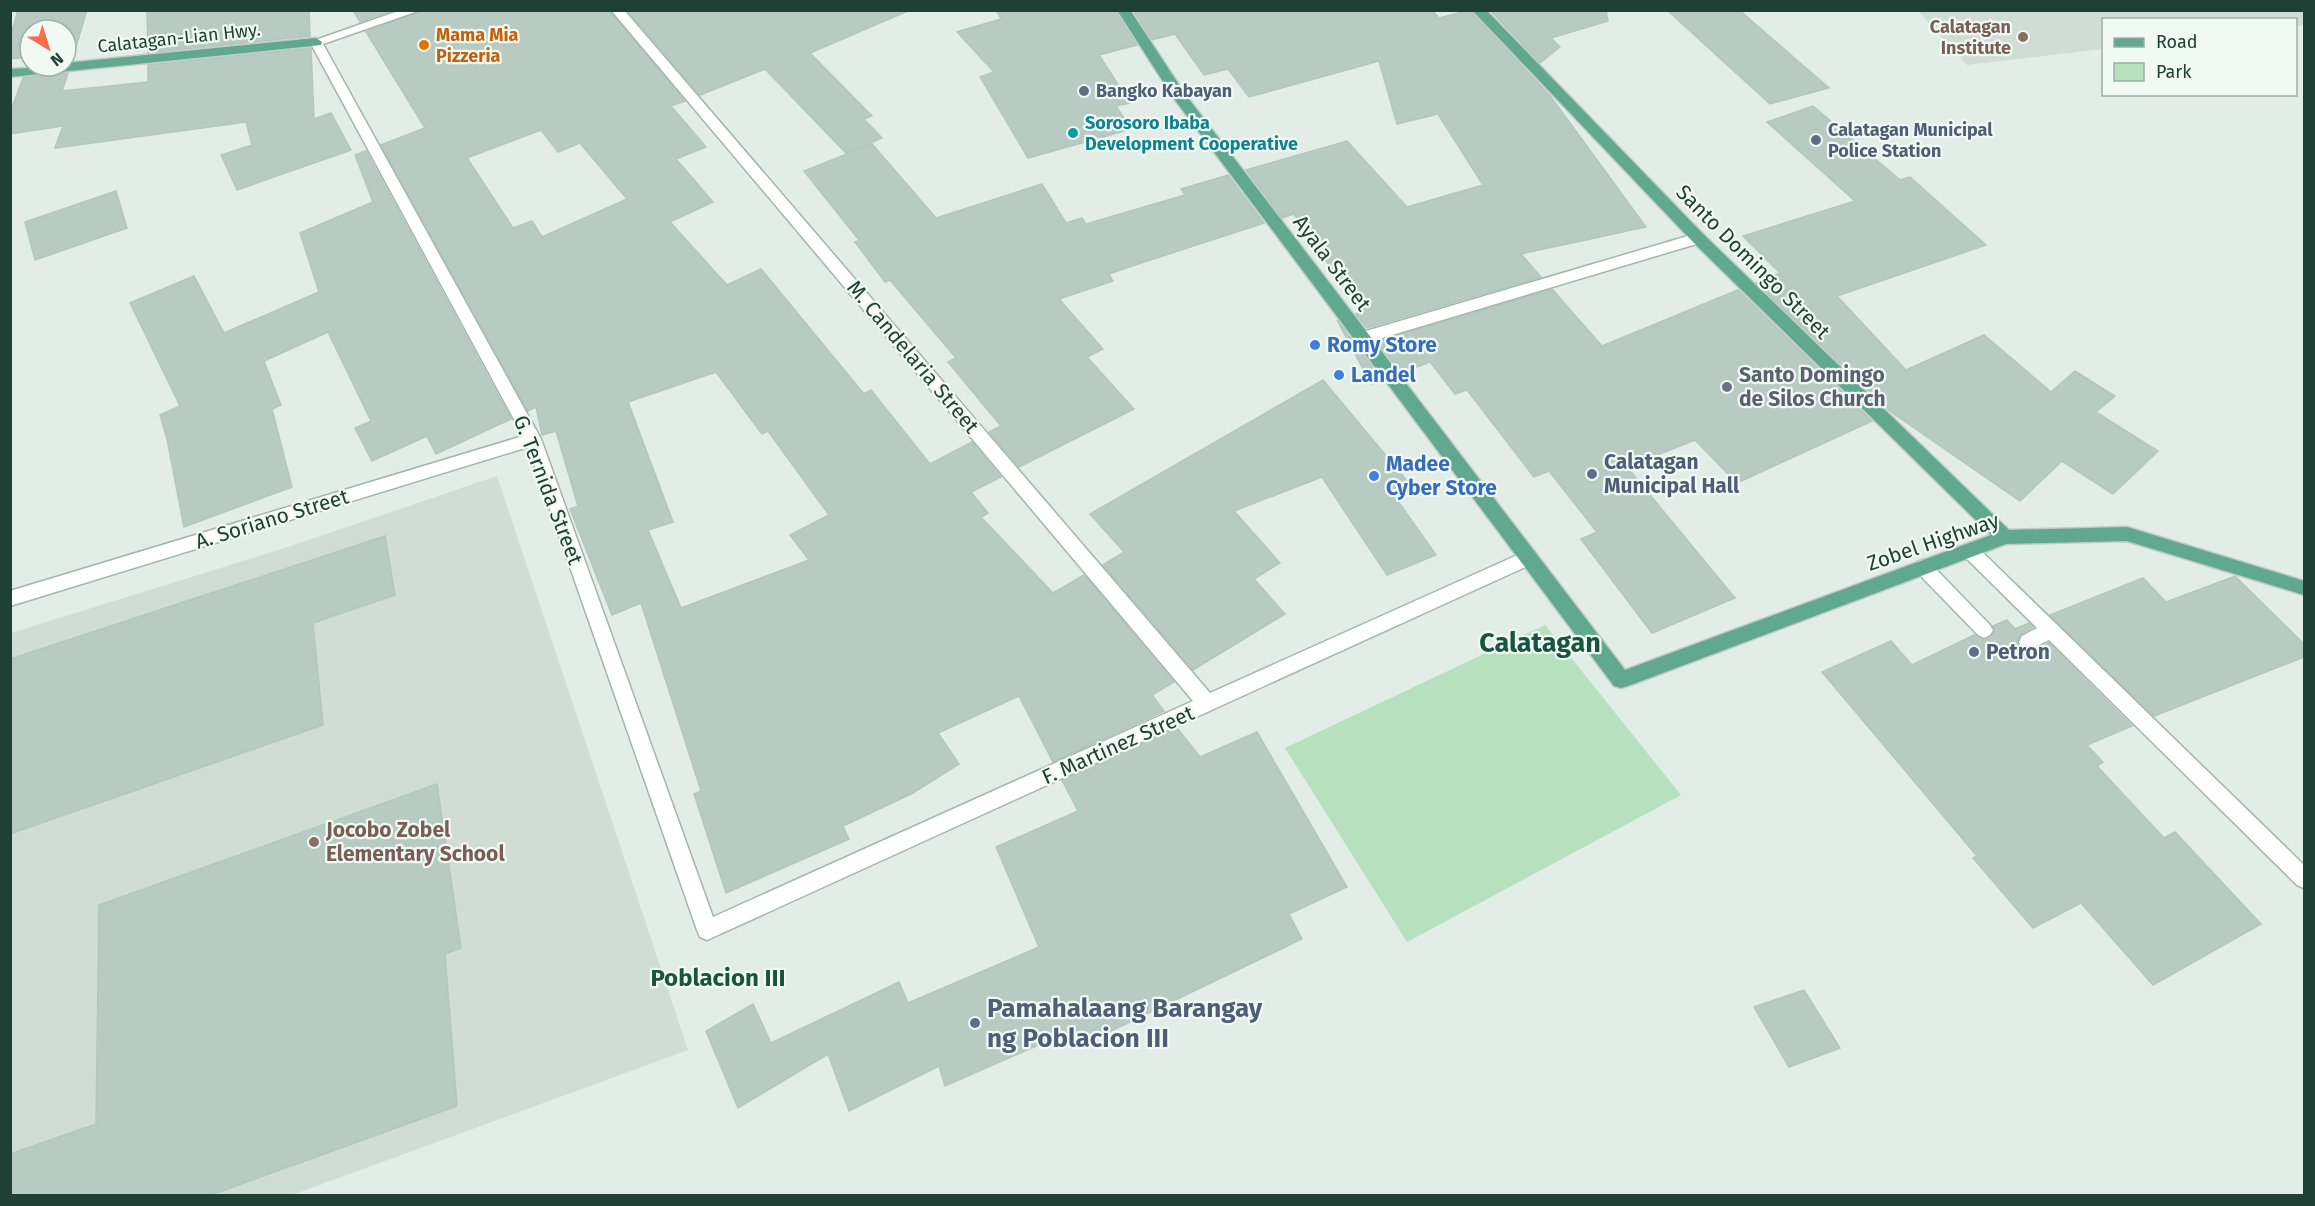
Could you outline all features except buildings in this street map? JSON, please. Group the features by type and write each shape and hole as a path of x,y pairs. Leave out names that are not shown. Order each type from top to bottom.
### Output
{"main road":[{"name":"Ayala Street","path":"1123,10 1180,97 1621,681"},
{"name":"Santo Domingo Street","path":"1478,10 1698,238 2005,537"},
{"name":"Calatagan-Lian Hwy.","path":"10,73 316,42"},
{"name":"Zobel Highway","path":"1621,681 2005,537 2127,534 2304,588"}],"street":[{"path":"316,42 415,10"},
{"name":"M. Candelaria Street","path":"617,10 1208,704"},
{"name":"G. Ternida Street","path":"316,42 533,439 707,930"},
{"path":"1362,338 1698,238"},
{"name":"A. Soriano Street","path":"10,599 533,439"},
{"path":"1970,550 2304,878"},
{"name":"F. Martinez Street","path":"707,930 1528,558"},
{"path":"1923,567 1984,630"},
{"path":"2028,642 2051,630"}],"shaded area":[{"name":"Calatagan Institute","path":"2304,10 2304,25 2297,26 2297,18 2102,18 2102,49 1967,65 1918,11"},
{"name":"Jocobo Zobel Elementary School","path":"497,476 688,1050 292,1195 11,1196 11,633 291,546"}],"green space":[{"path":"1545,625 1681,795 1407,942 1285,748"}],"tunnel":[{"path":"1984,630 2007,652 2028,642"}],"place":[{"name":"Calatagan Institute","path":"2023,37"},
{"name":"Mama Mia Pizzeria","path":"424,45"},
{"name":"Bangko Kabayan","path":"1084,91"},
{"name":"Sorosoro Ibaba Development Cooperative","path":"1073,133"},
{"name":"Calatagan Municipal Police Station","path":"1816,140"},
{"name":"Romy Store","path":"1315,345"},
{"name":"Landel","path":"1339,375"},
{"name":"Santo Domingo de Silos Church","path":"1727,387"},
{"name":"Calatagan Municipal Hall","path":"1592,474"},
{"name":"Madee Cyber Store","path":"1374,476"},
{"name":"Petron","path":"1974,652"},
{"name":"Jocobo Zobel Elementary School","path":"314,842"},
{"name":"Pamahalaang Barangay ng Poblacion III","path":"975,1023"}],"district":[{"name":"Calatagan","path":"1540,643"},
{"name":"Poblacion III","path":"718,978"}]}
